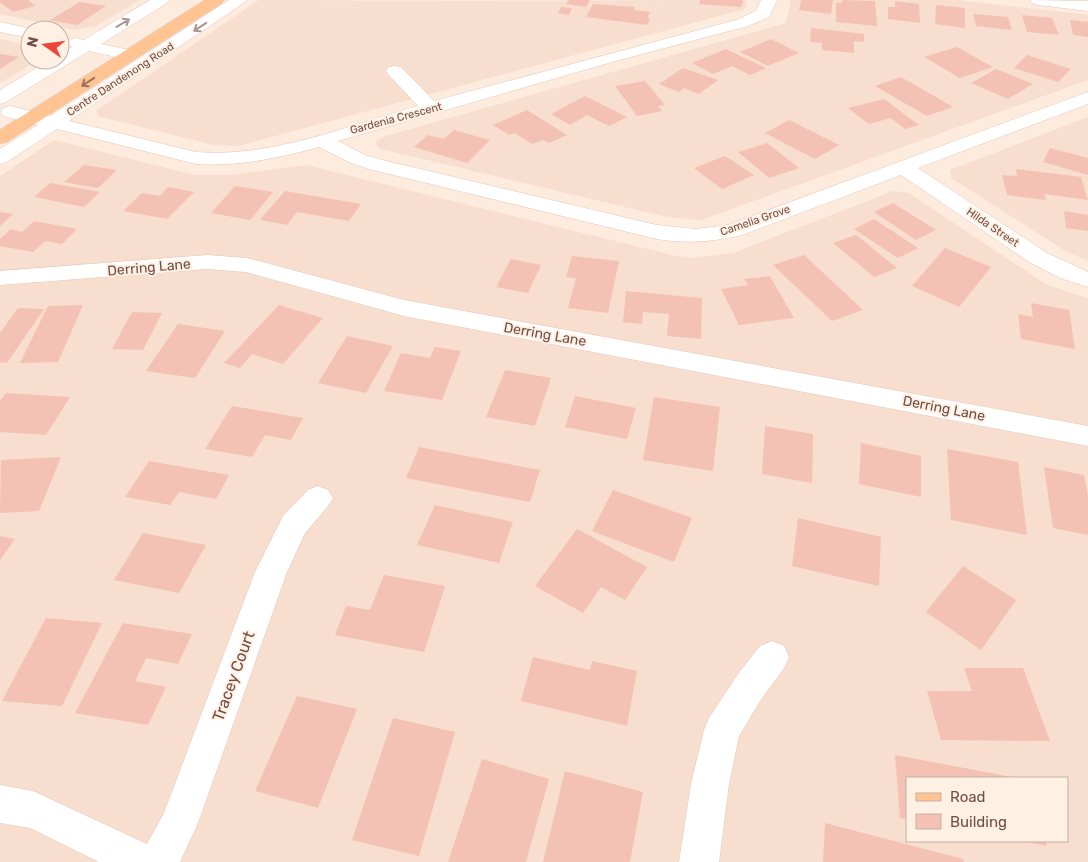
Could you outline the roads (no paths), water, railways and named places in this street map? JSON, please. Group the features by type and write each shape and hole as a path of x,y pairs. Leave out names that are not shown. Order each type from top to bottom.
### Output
{"main road":[{"path":"3,109 108,50 190,0"},
{"name":"Centre Dandenong Road","path":"0,138 216,0"}],"street":[{"path":"3,109 86,45 161,0"},
{"name":"Centre Dandenong Road","path":"0,158 240,0"},
{"name":"Gardenia Crescent","path":"3,109 196,158 217,160 244,158 320,140 752,20 763,14 769,0"},
{"path":"1038,0 1088,6"},
{"path":"0,27 20,31"},
{"path":"70,42 130,55"},
{"path":"395,71 431,109"},
{"name":"Camelia Grove","path":"320,140 376,165 673,236 691,237 734,230 1088,98"},
{"path":"347,132 353,156"},
{"name":"Hilda Street","path":"903,167 1039,258 1068,273 1088,280"},
{"name":"Derring Lane","path":"1,277 31,277 200,262 247,265 404,308 1088,436"},
{"name":"Tracey Court","path":"159,862 179,823 270,572 294,525 318,498"},
{"path":"698,862 710,784 722,730 750,686 772,657"},
{"path":"0,804 33,810 142,862"}]}
